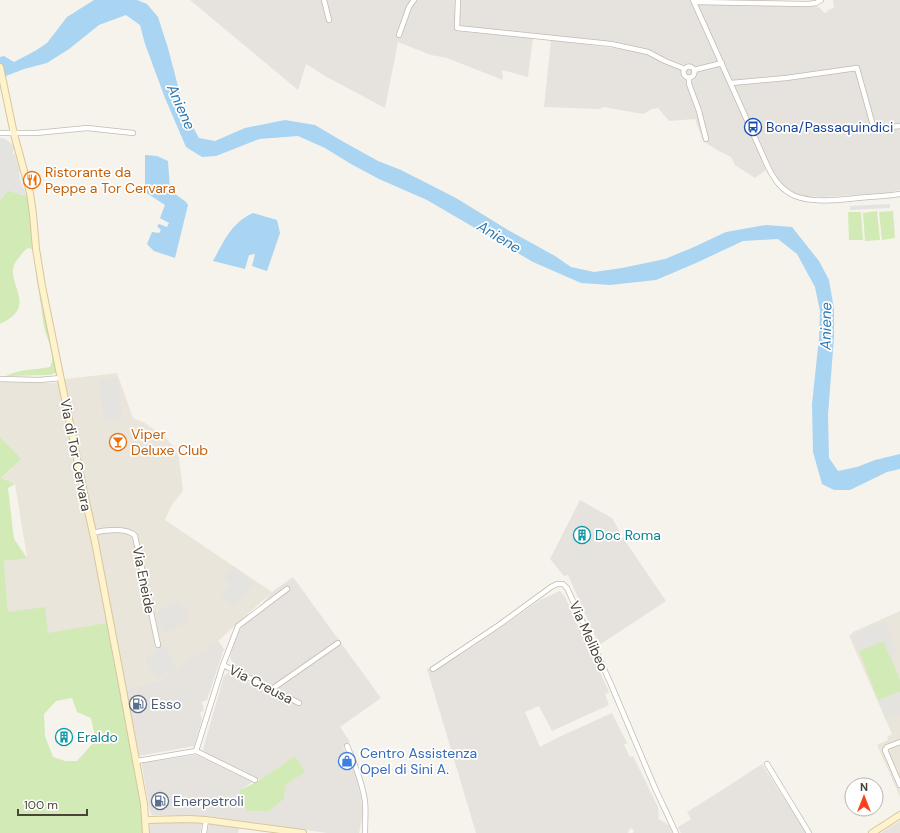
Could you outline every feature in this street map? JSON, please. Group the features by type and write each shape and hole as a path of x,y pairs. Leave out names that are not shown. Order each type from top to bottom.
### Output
{"street":[{"path":"324,0 329,20"},
{"path":"399,35 407,12 414,0"},
{"path":"458,0 457,28 611,44 648,52 665,61 686,68 690,67 694,70 722,63"},
{"path":"821,0 816,3 808,4 694,1 777,183 788,192 799,198 817,200 837,200 900,194"},
{"name":"Via di Tor Cervara","path":"0,67 14,134 30,193 36,249 42,286 136,761 144,804 146,833"},
{"path":"686,68 684,73 689,78 689,84 699,111 706,139"},
{"path":"731,83 786,78 857,68 874,129 900,126"},
{"path":"689,78 694,75 694,70"},
{"path":"0,134 36,133 87,128 133,133"},
{"path":"0,379 39,380 61,378"},
{"name":"Via Eneide","path":"92,533 108,530 126,531 131,532 135,536 158,645"},
{"name":"Via Melibeo","path":"433,669 499,625 551,587 557,584 563,584 567,588 676,833"},
{"path":"196,751 238,626 287,589"},
{"path":"272,689 338,643"},
{"name":"Via Creusa","path":"224,665 299,703"},
{"path":"900,742 885,750 900,785"},
{"path":"347,746 358,772 363,792 365,802 365,833"},
{"path":"136,761 196,751 255,780"},
{"path":"767,764 809,833"},
{"path":"872,833 900,815"},
{"path":"146,820 206,820 303,833"},
{"path":"204,833 206,820"}],"shaded area":[{"path":"190,0 456,0 455,31 533,38 528,77 502,70 503,80 447,58 431,55 398,42 385,108 325,76 306,64 298,90"},
{"path":"461,0 690,0 718,59 766,170 755,178 735,165 731,157 703,141 695,119 669,121 658,108 652,109 643,114 603,107 600,109 544,107 551,40 639,52 682,69 687,65 680,64 645,49 616,43 459,26"},
{"path":"833,0 900,0 900,190 887,193 822,197 805,196 794,193 783,185 775,175 697,4 816,6 824,13 834,8"},
{"path":"0,138 4,138 13,145 13,154 15,154 20,171 21,182 26,194 22,195 8,190 0,201"},
{"path":"890,204 890,208 850,210 850,206"},
{"path":"117,373 133,418 145,423 166,438 175,448 179,458 183,491 171,506 165,520 272,592 218,641 182,666 158,681 126,689 48,633 8,612 4,561 27,557 15,484 1,478 11,469 7,444 0,437 0,382 56,383 66,379"},
{"path":"118,378 122,419 104,421 99,380"},
{"path":"580,500 612,518 623,538 666,601 601,644 597,640 568,575 564,576 550,559"},
{"path":"233,566 254,582 235,607 221,596 230,584 223,578"},
{"path":"293,577 381,698 340,727 350,742 343,747 356,773 361,797 363,812 359,833 327,833 208,816 152,815 150,812 142,763 196,755 252,782 240,791 285,785 295,756 260,780 205,752 203,749 224,676 229,672 255,686 234,666 230,657 237,633 272,592"},
{"path":"560,591 565,597 609,692 605,694 609,705 552,731 539,706 525,712 540,747 612,713 627,743 624,745 630,757 633,756 658,807 659,819 669,825 672,833 633,833 634,830 630,828 628,833 476,833 427,669 456,651 460,655 540,600"},
{"path":"174,601 176,603 179,601 189,614 186,616 188,619 166,635 156,619 159,616 157,614"},
{"path":"900,611 900,797 877,745 888,740 887,737 892,734 849,636 853,632"},
{"path":"884,621 898,654 890,657 883,641 859,651 851,636"},
{"path":"218,641 224,649 207,700 202,702 204,711 200,712 202,719 194,746 139,756 126,689 158,681"},
{"path":"163,645 176,662 173,664 176,667 162,677 160,675 157,677 144,659"},
{"path":"900,692 900,714 886,719 878,700"},
{"path":"762,764 806,833 681,833 678,827 691,819 687,812"},
{"path":"900,821 900,833 881,833 890,827"},
{"path":"151,823 202,823 200,833 149,833"},
{"path":"211,823 238,827 238,833 207,833"}],"green space":[{"path":"8,190 22,195 29,194 57,372 50,375 6,376 22,371 50,367 52,363 51,349 45,331 33,250 29,248 23,252 13,267 14,279 19,296 19,306 14,315 0,324 0,201"},
{"path":"877,211 880,240 865,241 863,213"},
{"path":"893,211 895,238 882,240 879,212"},
{"path":"848,212 861,212 863,240 849,240"},
{"path":"0,437 21,459 1,478 15,484 8,488 14,539 27,558 4,561 8,612 45,607 48,633 107,623 140,791 143,833 0,833","holes":["72,698 77,712 91,718 94,732 94,742 77,761 65,761 53,757 45,736 44,714 56,701"]},
{"path":"884,641 900,680 900,692 878,700 859,651"},
{"path":"295,756 305,772 285,785 284,799 268,811 247,811 239,791 260,780"}],"water":[{"name":"Aniene","path":"94,0 137,0 147,4 158,17 168,48 185,113 199,138 215,141 245,128 285,120 315,125 378,161 401,170 456,198 508,230 555,256 571,267 594,272 622,268 665,259 726,232 766,225 792,227 819,261 829,280 834,309 834,337 828,415 829,458 838,471 900,454 900,469 887,472 850,490 834,490 822,484 813,452 812,404 819,338 820,311 815,287 797,254 778,239 743,241 656,280 610,285 581,283 533,262 427,200 379,179 325,148 298,136 259,139 216,156 202,157 186,147 165,98 145,44 140,25 126,15 99,25 69,49 47,63 24,69 6,76 0,71 0,57 4,56 14,62 35,51 47,43 67,17"},
{"path":"145,155 157,156 168,161 170,190 188,205 175,258 154,251 147,244 152,232 159,233 161,230 157,226 159,224 167,227 169,223 160,218 165,205 145,192"},
{"path":"253,213 277,220 280,233 267,271 252,266 255,254 249,255 245,269 213,261 234,227 245,217"}],"place":[{"name":"Bona/Passaquindici","path":"753,127"},
{"name":"Ristorante da Peppe a Tor Cervara","path":"32,180"},
{"name":"Viper Deluxe Club","path":"118,442"},
{"name":"Doc Roma","path":"582,535"},
{"name":"Esso","path":"138,704"},
{"name":"Eraldo","path":"64,737"},
{"name":"Centro Assistenza Opel di Sini A.","path":"347,761"},
{"name":"Enerpetroli","path":"160,801"}]}
